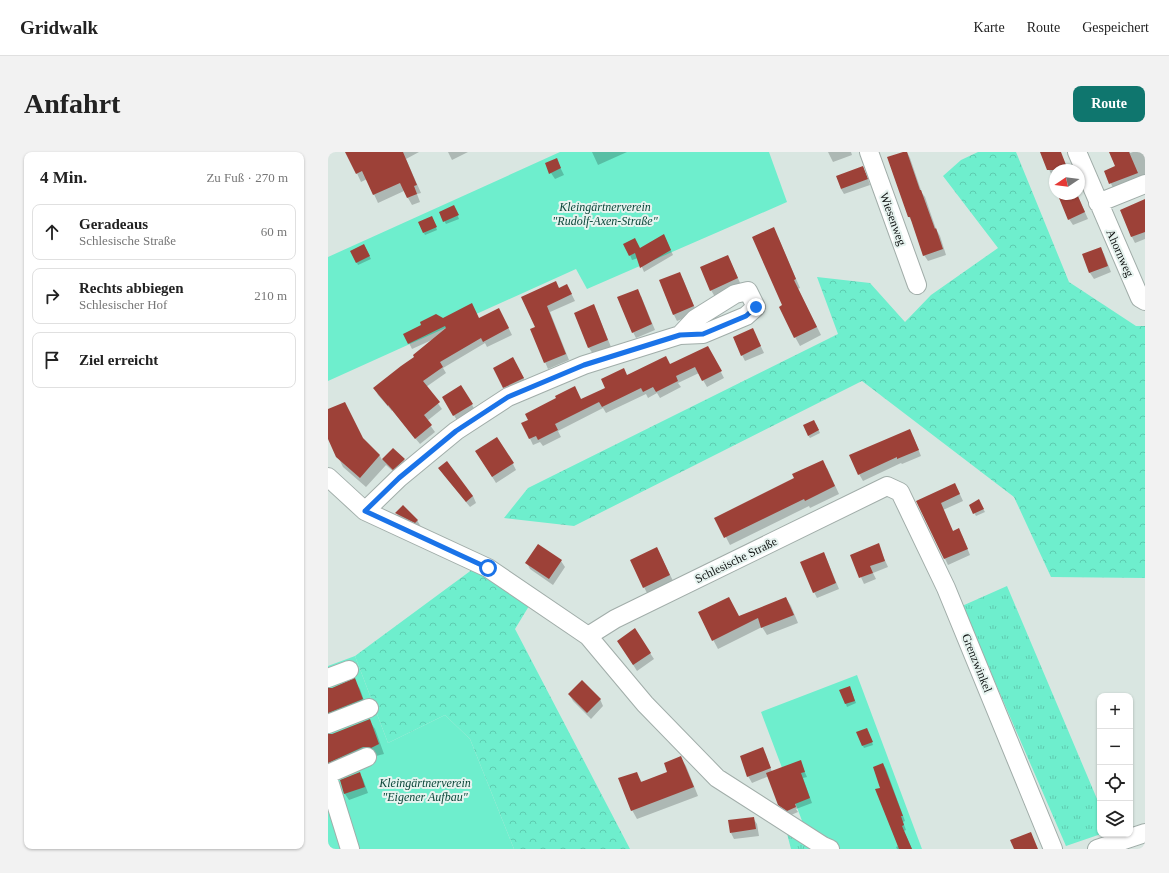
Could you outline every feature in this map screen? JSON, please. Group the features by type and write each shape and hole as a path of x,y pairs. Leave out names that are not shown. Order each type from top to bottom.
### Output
{"street":[{"name":"Wiesenweg","path":"869,152 917,286"},
{"name":"Ahornweg","path":"1077,152 1140,298 1145,300"},
{"path":"1098,203 1145,184"},
{"path":"365,511 399,478 456,431 508,397 584,365 680,335"},
{"path":"328,477 365,511 488,568 588,636 645,704 717,778 822,846 830,849"},
{"name":"Schlesische Straße","path":"588,636 615,619 887,486"},
{"name":"Grenzwinkel","path":"887,486 900,492 946,588 1053,849"},
{"path":"328,678 349,670"},
{"path":"328,724 369,708"},
{"path":"328,774 367,757"},
{"path":"328,778 350,849"},
{"path":"1097,849 1145,833"}],"green space":[{"name":"Kleingärtnerverein \"Rudolf-Axen-Straße\"","path":"560,152 769,152 787,202 587,289 576,269 328,381 328,257"},
{"path":"978,152 1016,152 1069,282 1136,326 1145,326 1145,578 1051,577 1014,497 862,381 574,526 504,518 528,488 838,334 817,277 870,283 905,322 931,295 998,248 943,176 961,160"},
{"path":"473,569 529,606 515,629 630,849 514,849 470,739 445,715 388,743 355,656"},
{"path":"1007,586 1097,799 1097,835 1066,846 962,606"},
{"name":"Kleingärtnerverein \"Eigener Aufbau\"","path":"355,656 388,743 445,715 470,739 514,849 328,849 328,666"},
{"path":"857,675 922,849 836,849 807,834 761,712"},
{"path":"785,826 822,849 791,849"}],"building":[{"path":"345,152 403,152 417,185 414,186 417,194 407,198 400,183 373,195 362,171 356,174"},
{"path":"907,152 943,249 923,256 887,157"},
{"path":"1040,152 1061,152 1066,164 1049,164 1049,170 1047,170"},
{"path":"1109,152 1129,152 1138,173 1109,184 1104,171 1115,166"},
{"path":"557,158 561,168 549,174 545,163"},
{"path":"863,166 868,179 841,189 836,176"},
{"path":"1145,199 1145,232 1131,237 1120,210"},
{"path":"1060,200 1080,200 1085,212 1068,220"},
{"path":"454,205 459,215 443,222 439,212"},
{"path":"432,216 437,227 423,233 418,222"},
{"path":"774,227 796,279 794,280 817,327 794,338 779,307 782,305 752,237"},
{"path":"664,234 671,250 640,268 635,253 629,256 623,244 635,238 640,248"},
{"path":"364,244 370,256 356,263 350,251"},
{"path":"1101,247 1108,266 1089,273 1082,254"},
{"path":"728,255 738,278 710,291 700,267"},
{"path":"680,272 694,306 673,315 659,280"},
{"path":"556,281 559,288 567,284 572,294 547,306 566,354 544,363 530,329 535,327 521,297"},
{"path":"638,289 652,324 632,333 617,297"},
{"path":"472,303 479,318 499,308 509,328 483,342 481,338 440,362 443,367 423,381 440,402 424,415 432,425 415,439 373,388 414,357 413,355 446,328 445,326 408,344 403,334 421,325 420,322 436,314 443,318"},
{"path":"594,304 608,340 588,348 574,313"},
{"path":"753,328 761,346 741,356 733,337"},
{"path":"708,346 722,371 702,381 695,367 676,376 678,381 656,392 653,387 643,392 641,388 602,407 599,402 555,424 558,430 538,440 536,436 529,439 521,423 528,420 525,414 575,386 581,399 605,388 601,379 624,368 627,375 666,356 670,364"},
{"path":"513,357 524,378 503,388 493,368"},
{"path":"461,385 473,404 453,416 442,397"},
{"path":"345,402 363,438 380,455 360,478 336,457 328,439 328,409"},
{"path":"814,420 819,430 808,436 803,425"},
{"path":"910,429 919,450 897,459 897,457 858,475 849,455"},
{"path":"497,437 514,463 492,477 475,451"},
{"path":"393,448 405,459 393,470 382,459"},
{"path":"823,460 835,486 805,501 804,499 724,538 714,518 794,478 792,474"},
{"path":"447,461 473,496 466,502 438,468"},
{"path":"955,483 960,494 941,503 953,531 959,528 968,549 944,559 916,501"},
{"path":"979,499 984,509 973,514 969,505"},
{"path":"403,505 418,520 415,523 395,513"},
{"path":"879,543 885,561 870,566 873,573 859,578 850,555"},
{"path":"538,544 562,560 549,579 525,563"},
{"path":"657,547 670,575 643,588 630,560"},
{"path":"824,552 836,583 813,593 800,562"},
{"path":"729,597 739,616 786,597 794,615 761,628 758,618 712,641 698,612"},
{"path":"635,628 651,653 633,665 617,641"},
{"path":"355,678 363,699 328,713 328,688 332,688"},
{"path":"582,680 601,699 587,713 568,694"},
{"path":"850,686 855,701 845,704 839,690"},
{"path":"370,719 379,744 371,748 363,747 328,763 328,734 332,734"},
{"path":"867,728 873,742 862,746 856,732"},
{"path":"763,747 771,768 747,777 740,756"},
{"path":"681,756 694,787 631,811 618,778 637,772 641,782 667,772 664,763"},
{"path":"801,760 805,772 801,773 810,798 795,804 796,807 787,811 778,805 766,773"},
{"path":"883,763 903,816 901,816 904,825 902,826 912,849 899,849 875,789 880,788 873,767"},
{"path":"360,772 365,787 344,794 340,780"},
{"path":"754,817 756,829 730,833 728,820"},
{"path":"1031,832 1038,849 1014,849 1010,840"}],"route":[{"path":"488,568 365,511 399,478 456,431 508,397 584,365 680,335 703,334 746,316 756,307"}]}
